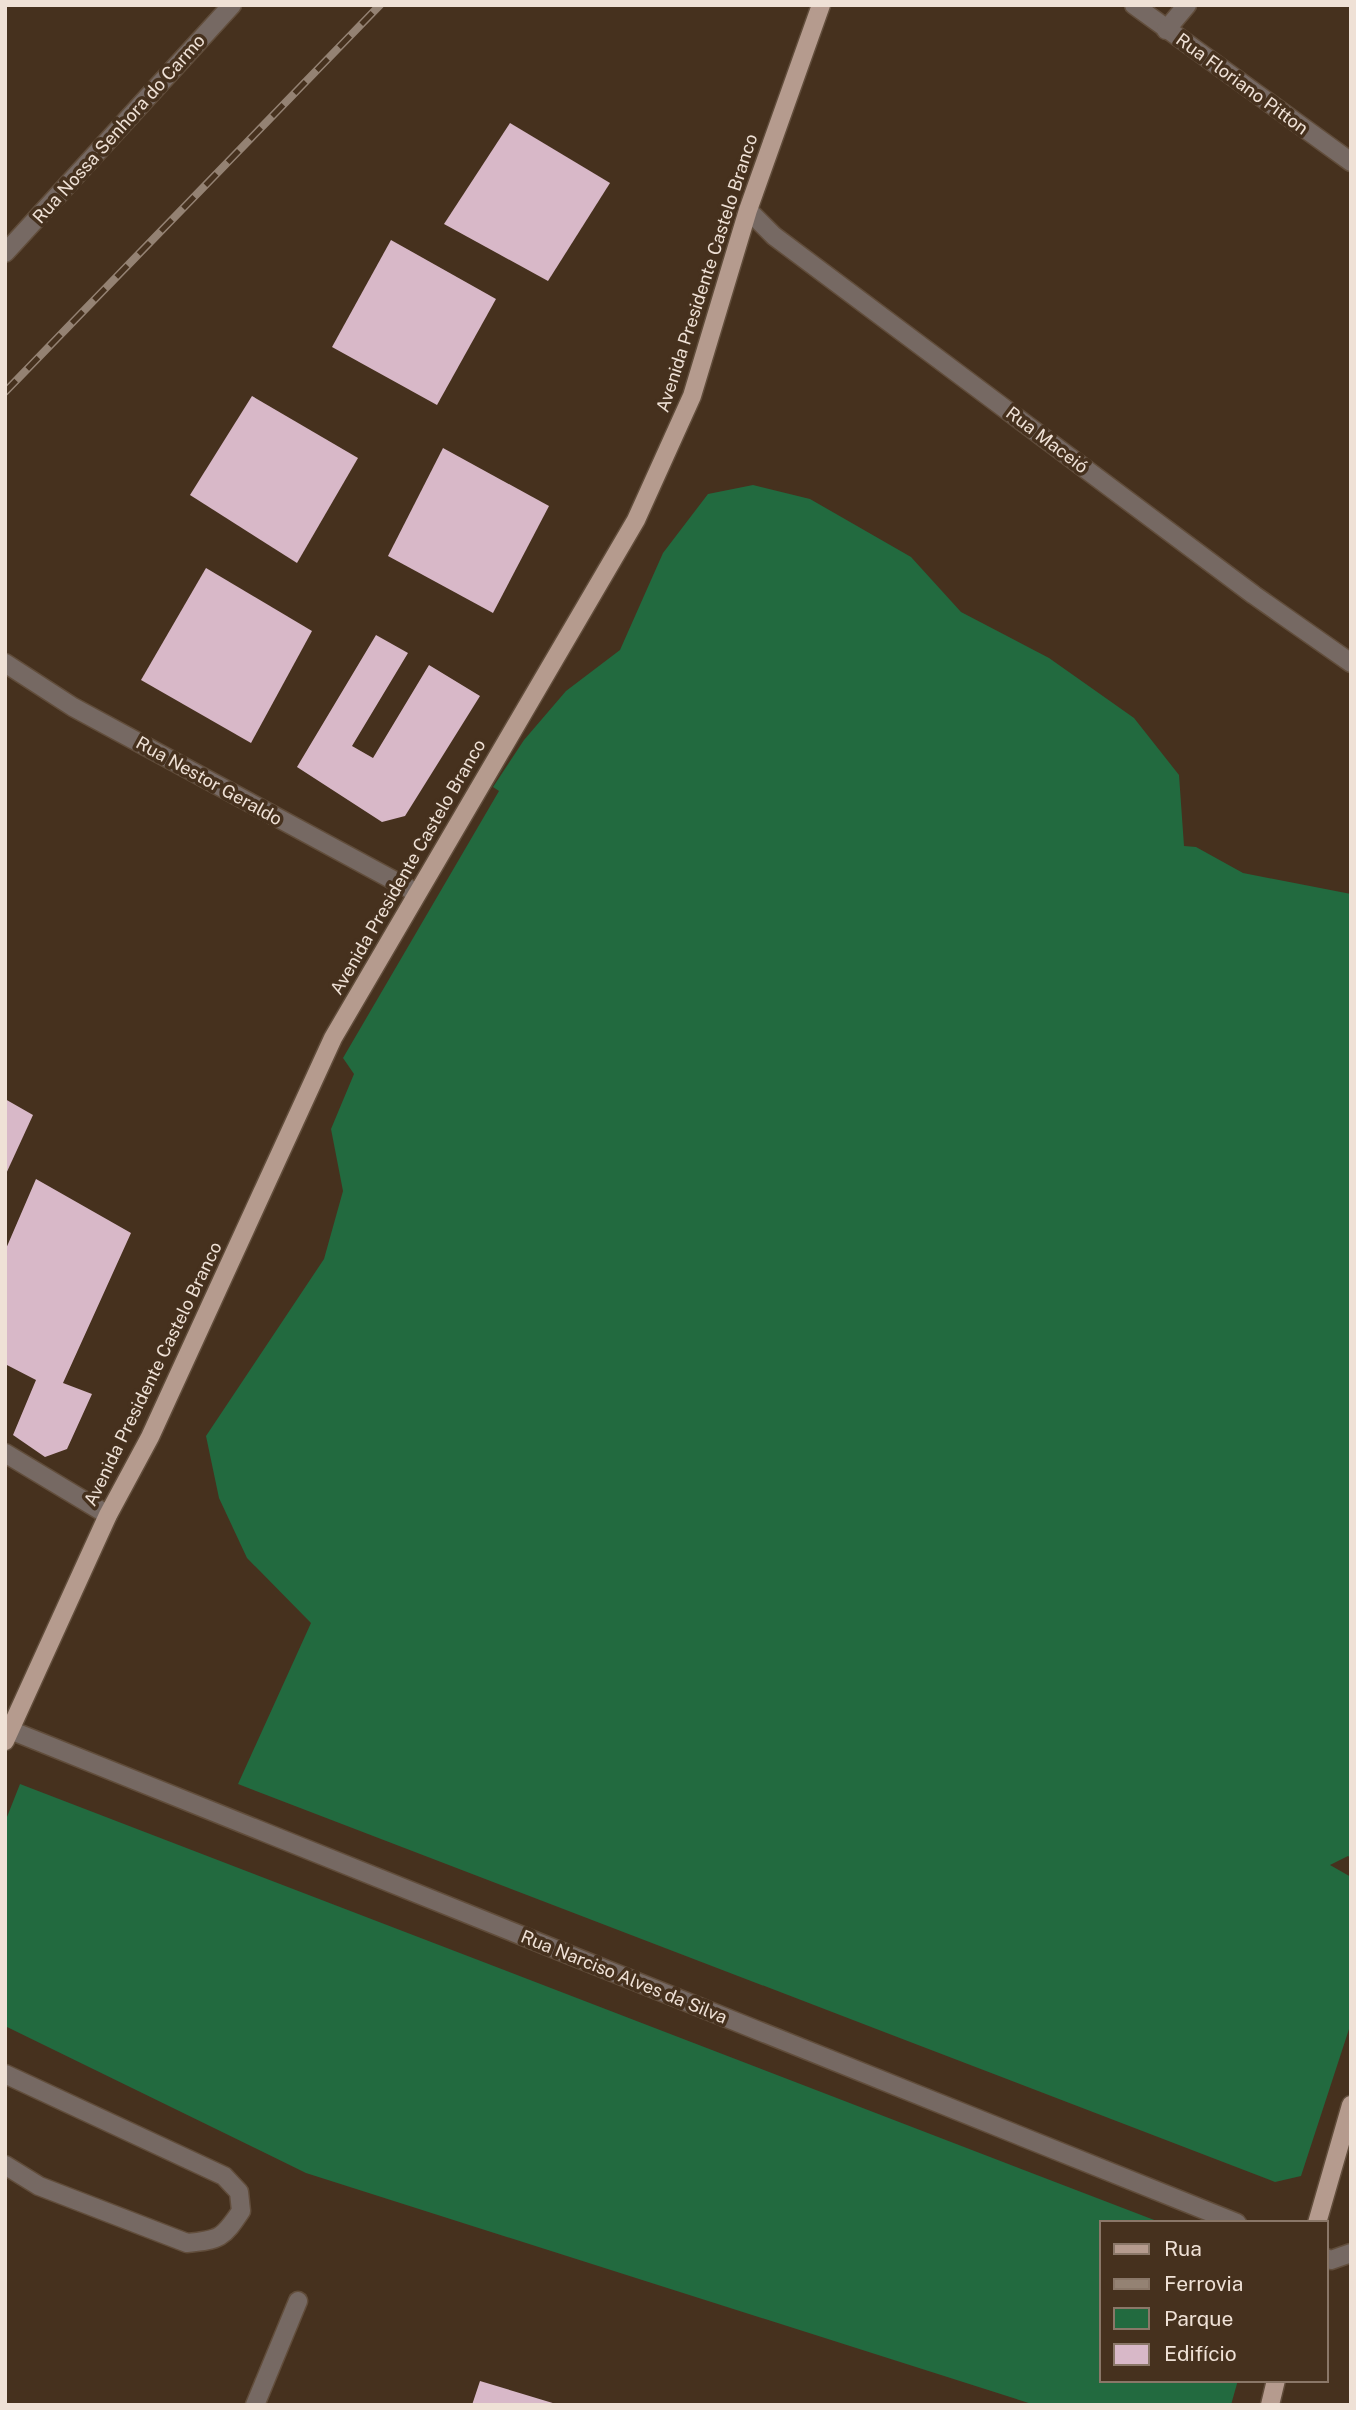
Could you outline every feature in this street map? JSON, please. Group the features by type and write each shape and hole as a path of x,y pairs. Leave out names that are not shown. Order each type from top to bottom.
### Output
{"main road":[{"name":"Avenida Presidente Castelo Branco","path":"8,1736 108,1515 150,1437 333,1038 636,520 692,396 748,210 821,5"},
{"path":"1318,2221 1351,2105"},
{"path":"1270,2405 1276,2382"}],"street":[{"name":"Rua Nossa Senhora do Carmo","path":"5,253 232,5"},
{"name":"Rua Floriano Pitton","path":"1134,5 1351,162"},
{"path":"1166,30 1187,5"},
{"name":"Rua Maceió","path":"748,210 774,236 1254,595 1351,663"},
{"name":"Rua Nestor Geraldo","path":"5,663 85,713 418,893"},
{"path":"5,1453 108,1515"},
{"name":"Rua Narciso Alves da Silva","path":"8,1736 1232,2221"},
{"path":"5,2074 224,2176 239,2192 241,2211 226,2233 211,2241 187,2244 39,2186 5,2165"},
{"path":"1328,2259 1351,2253"},
{"path":"255,2405 298,2301"}],"green space":[{"path":"753,485 810,499 911,557 961,612 1049,658 1134,718 1179,775 1184,846 1196,847 1243,873 1351,894 1351,1858 1348,1856 1330,1865 1351,1877 1351,2023 1301,2176 1275,2182 238,1784 311,1623 247,1558 219,1498 206,1436 324,1259 343,1191 331,1129 354,1074 343,1058 499,791 493,787 524,740 566,691 620,650 663,553 708,494"},
{"path":"20,1784 1157,2221 1100,2221 1100,2382 1237,2382 1231,2405 1035,2405 306,2173 5,2026 5,1822"}],"building":[{"path":"510,123 610,183 548,281 444,224"},
{"path":"391,240 496,299 437,405 332,347"},
{"path":"252,396 358,458 297,563 190,495"},
{"path":"443,448 549,506 493,613 388,556"},
{"path":"206,568 312,631 251,743 141,680"},
{"path":"376,635 408,653 352,746 373,758 429,665 480,696 405,816 382,822 297,767"},
{"path":"5,1099 33,1115 5,1176"},
{"path":"36,1179 131,1233 63,1383 92,1394 67,1449 45,1457 13,1435 36,1380 5,1364 5,1251"},
{"path":"480,2381 556,2404 556,2405 472,2405"}],"railway":[{"path":"5,392 380,5"}]}
